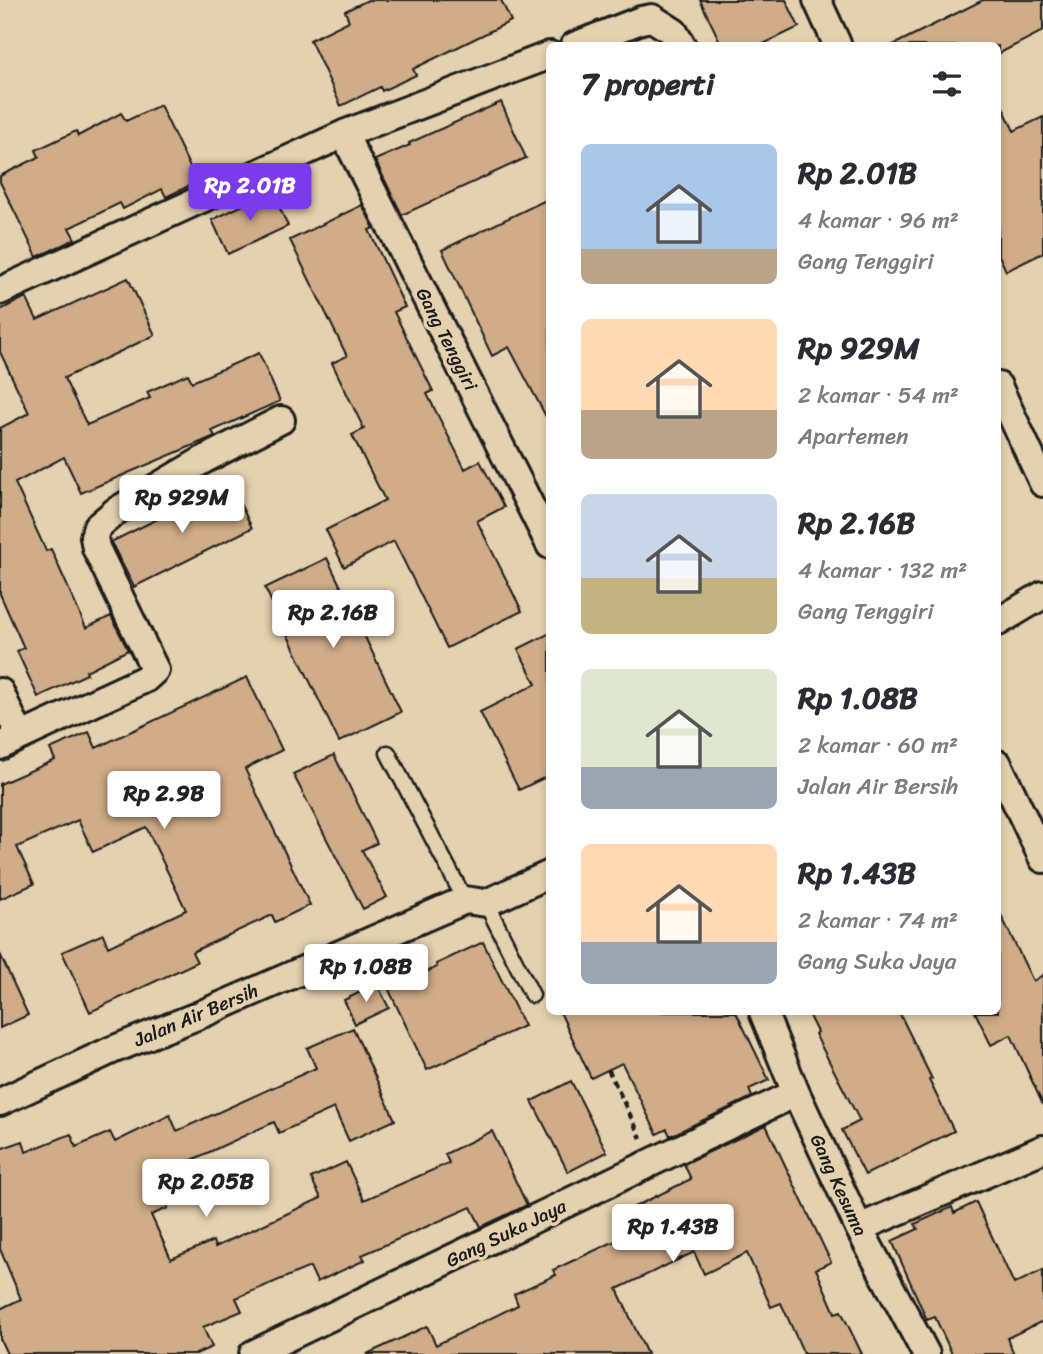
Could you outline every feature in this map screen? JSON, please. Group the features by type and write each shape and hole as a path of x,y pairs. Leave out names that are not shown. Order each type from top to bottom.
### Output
{"street":[{"path":"817,0 836,42"},
{"path":"584,42 652,18 674,32 679,42"},
{"path":"0,291 344,134 546,57"},
{"name":"Gang Tenggiri","path":"344,134 546,537"},
{"path":"1001,392 1043,483"},
{"path":"0,692 10,741 145,679 155,670 96,548 94,537 97,527 116,511 205,459 281,420"},
{"path":"1001,620 1043,595"},
{"path":"1001,770 1043,859"},
{"name":"Jalan Air Bersih","path":"0,1102 112,1049 475,901 546,875"},
{"name":"Gang Kesuma","path":"764,1015 796,1093 859,1228 926,1354"},
{"name":"Gang Suka Jaya","path":"253,1354 796,1093"},
{"path":"859,1228 1043,1149"}],"lane":[{"path":"388,753 532,995"}],"path":[{"path":"608,1069 652,1163"}],"building":[{"path":"368,0 501,0 511,21 413,69 416,75 382,91 380,87 341,106 310,40 349,21 345,11"},
{"path":"700,0 786,0 799,27 767,42 720,42"},
{"path":"983,0 1043,0 1043,31 1001,52 1001,42 899,42"},
{"path":"501,102 526,158 402,215 375,160"},
{"path":"1001,103 1014,131 1043,117 1043,253 1006,271 1001,260"},
{"path":"160,105 197,182 166,197 162,189 123,209 120,203 69,228 75,239 37,257 0,182 0,176 39,157 36,150 76,131 78,136 121,113 126,121"},
{"path":"272,191 288,226 228,254 212,220"},
{"path":"546,200 546,416 509,347 492,356 442,250"},
{"path":"362,205 374,228 369,230 405,307 394,312 433,391 427,394 465,469 480,461 504,507 477,521 522,611 447,648 394,541 344,567 326,530 385,500 352,435 364,429 332,363 347,356 290,240"},
{"path":"128,278 155,335 64,378 87,425 150,398 147,392 188,374 192,382 259,353 280,401 212,431 215,436 81,493 64,457 15,483 46,551 51,549 86,628 111,616 128,650 86,671 87,674 38,697 17,651 24,648 0,594 0,428 29,413 0,352 0,310 26,297 37,320"},
{"path":"230,483 252,528 134,587 111,542"},
{"path":"327,558 401,712 339,742 265,588"},
{"path":"546,635 546,777 519,790 480,712 536,684 518,649"},
{"path":"247,677 282,750 245,769 310,905 275,922 272,915 192,952 197,962 90,1012 62,952 103,934 108,947 186,910 146,827 93,852 78,820 17,847 34,884 0,899 0,784 55,760 50,749 89,732 96,748"},
{"path":"334,755 377,843 362,850 387,897 363,909 293,774"},
{"path":"1001,915 1033,981 1043,975 1043,1105 1011,1035 991,1045 976,1015 1001,1015"},
{"path":"483,942 524,1026 427,1070 389,990"},
{"path":"0,954 28,1015 0,1028"},
{"path":"377,984 389,1008 355,1024 344,1000"},
{"path":"561,1015 737,1015 769,1080 749,1089 752,1097 670,1136 667,1129 657,1134 622,1063 591,1078"},
{"path":"808,1015 900,1015 954,1131 865,1175 842,1130 860,1121 815,1034 817,1032"},
{"path":"353,1028 395,1120 349,1141 334,1108 279,1133 274,1122 192,1160 194,1164 157,1182 168,1208 151,1215 171,1259 213,1241 215,1247 321,1198 311,1178 346,1162 364,1200 449,1163 445,1154 492,1131 527,1205 481,1227 471,1207 362,1255 365,1260 317,1282 310,1267 236,1298 242,1311 203,1327 212,1347 196,1354 7,1354 0,1339 0,1309 21,1299 0,1249 0,1149 23,1141 26,1152 71,1134 76,1147 110,1132 115,1142 170,1115 177,1131 316,1068 307,1048"},
{"path":"571,1081 607,1152 568,1172 532,1101"},
{"path":"766,1125 831,1262 816,1269 835,1313 841,1311 862,1354 804,1354 781,1303 771,1307 747,1253 704,1274 694,1252 617,1289 647,1354 367,1354 427,1326 436,1345 518,1305 514,1294 556,1275 553,1270 624,1237 614,1217 691,1179 684,1164"},
{"path":"976,1202 1014,1284 1043,1270 1043,1321 1007,1338 1014,1354 952,1354 935,1317 927,1320 892,1241 918,1229 915,1224 952,1207 954,1213"}]}
